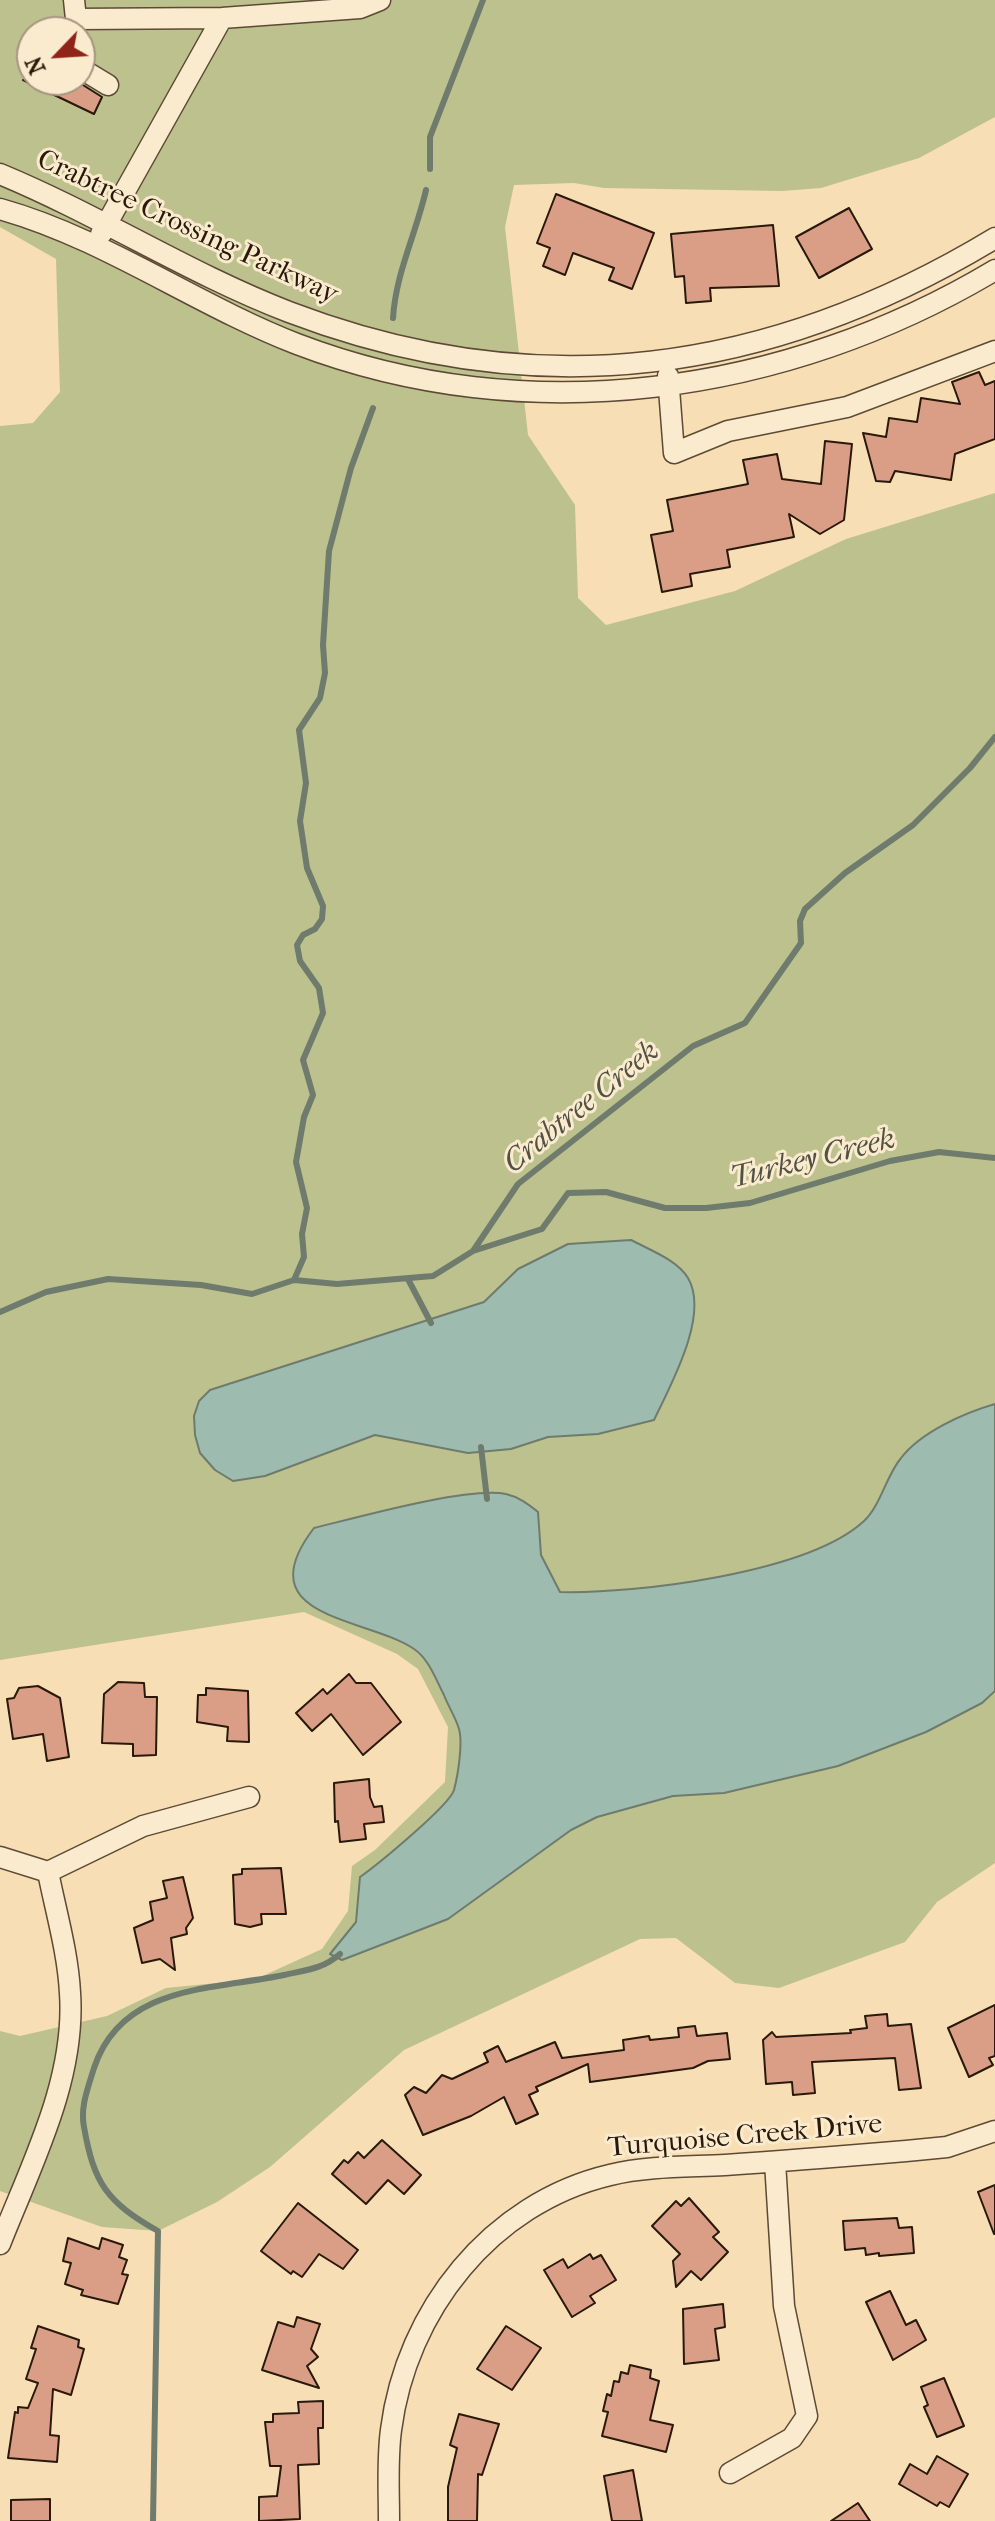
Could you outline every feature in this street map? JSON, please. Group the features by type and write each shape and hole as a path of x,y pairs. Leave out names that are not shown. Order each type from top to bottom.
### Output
{"street":[{"path":"96,17 222,18 360,8 380,0"},
{"path":"94,248 222,18"},
{"path":"96,78 108,85"},
{"name":"Crabtree Crossing Parkway","path":"0,174 288,311 401,345 461,358 552,368 666,360 779,338 849,314 937,272 994,240"},
{"name":"Crabtree Crossing Parkway","path":"0,209 94,248 298,344 392,373 512,392 669,388 743,373 865,334 995,270"},
{"path":"666,360 674,453 728,431 847,407 995,351"},
{"path":"0,1857 48,1872 143,1826 249,1797"},
{"path":"0,2244 45,2132 68,2045 70,1993 48,1872"},
{"name":"Turquoise Creek Drive","path":"389,2521 390,2432 404,2371 433,2306 463,2264 524,2213 551,2197 631,2171 947,2147 995,2131"},
{"path":"730,2473 792,2438 807,2416 784,2306 775,2162"}],"green space":[{"path":"0,0 995,0 995,117 919,158 821,188 782,191 604,188 574,183 514,185 505,227 528,435 575,505 578,598 606,625 735,591 846,539 995,493 995,1863 937,1902 905,1942 779,1988 735,1983 676,1938 640,1939 404,2050 270,2167 217,2202 158,2231 102,2227 0,2191 0,2031 20,2036 107,2016 166,1988 256,1979 322,1949 348,1911 352,1866 375,1850 445,1782 448,1727 418,1669 397,1654 304,1612 0,1660 0,426 33,423 60,392 56,259 0,227"}],"shaded area":[{"path":"631,1240 677,1266 688,1278 694,1293 691,1330 685,1350 654,1420 598,1434 548,1437 511,1449 468,1453 375,1435 265,1476 233,1481 215,1470 200,1453 194,1416 199,1401 210,1390 484,1302 518,1269 568,1244"},
{"path":"995,1404 995,1691 982,1703 926,1732 838,1766 724,1793 673,1796 597,1817 571,1830 448,1919 342,1960 330,1954 356,1922 360,1877 412,1835 440,1809 454,1790 460,1742 454,1716 432,1670 419,1653 393,1638 320,1611 302,1598 293,1581 296,1558 314,1528 440,1499 506,1494 538,1512 541,1555 560,1592 632,1589 720,1577 804,1554 838,1539 870,1514 896,1465 920,1440 944,1425"}],"building":[{"path":"96,93 102,97 94,114 56,96 96,96"},
{"path":"556,194 654,233 632,289 609,280 614,268 573,253 565,275 543,266 550,248 537,243"},
{"path":"849,208 872,249 819,278 796,237"},
{"path":"773,225 779,286 710,288 711,301 686,303 684,276 675,277 671,234"},
{"path":"979,372 985,385 995,381 995,439 955,454 951,480 895,471 890,482 876,481 863,433 886,437 889,418 917,422 921,398 960,404 952,382"},
{"path":"825,441 852,444 844,520 820,534 789,514 794,537 727,550 730,567 690,574 692,586 662,592 651,535 673,531 667,500 748,484 743,460 777,454 782,479 821,484"},
{"path":"349,1674 356,1683 371,1683 401,1722 363,1755 331,1714 312,1731 296,1713 323,1689 327,1694"},
{"path":"118,1682 144,1683 145,1697 157,1697 156,1755 133,1756 133,1744 102,1743 104,1694"},
{"path":"38,1686 60,1698 69,1757 47,1761 43,1734 13,1739 7,1699 14,1698 19,1688"},
{"path":"206,1688 248,1691 249,1742 227,1741 228,1727 197,1722 198,1695 206,1695"},
{"path":"369,1779 370,1797 374,1807 382,1806 384,1822 364,1824 366,1839 340,1842 338,1821 335,1822 334,1783"},
{"path":"281,1868 286,1914 261,1914 262,1924 250,1927 235,1924 233,1875 242,1874 242,1869"},
{"path":"183,1877 193,1918 186,1928 187,1934 171,1938 175,1970 160,1959 142,1963 134,1928 153,1920 150,1902 167,1898 163,1881"},
{"path":"995,2005 995,2056 989,2058 993,2065 969,2077 948,2028"},
{"path":"887,2014 888,2026 911,2024 921,2088 899,2090 895,2058 812,2062 815,2093 793,2095 792,2082 766,2084 763,2040 772,2032 776,2037 851,2033 850,2030 867,2028 865,2016"},
{"path":"695,2026 697,2036 727,2033 730,2059 708,2061 693,2068 590,2082 588,2064 536,2087 538,2091 529,2095 538,2114 516,2124 504,2097 471,2116 423,2135 405,2095 414,2087 426,2093 442,2075 452,2079 488,2062 484,2053 498,2046 506,2062 555,2042 562,2058 624,2050 623,2040 649,2036 650,2040 679,2037 678,2028"},
{"path":"382,2140 421,2175 404,2194 388,2180 366,2204 332,2174 344,2160 348,2163 358,2152 364,2158"},
{"path":"995,2185 995,2234 994,2234 978,2192"},
{"path":"689,2198 719,2232 713,2237 728,2252 701,2280 691,2271 676,2287 673,2261 680,2254 652,2226 676,2201 681,2206"},
{"path":"298,2203 358,2250 343,2269 319,2254 302,2277 293,2271 291,2274 261,2251"},
{"path":"897,2218 899,2228 912,2227 914,2253 879,2256 879,2253 866,2255 865,2248 845,2250 843,2221"},
{"path":"68,2238 99,2249 102,2238 123,2245 119,2257 127,2260 122,2274 128,2275 118,2304 81,2295 83,2290 65,2284 71,2263 63,2261"},
{"path":"590,2254 593,2259 601,2255 616,2280 590,2296 595,2303 572,2317 544,2270 563,2259 568,2268"},
{"path":"890,2291 906,2325 916,2320 926,2340 893,2360 866,2302"},
{"path":"723,2304 725,2327 715,2329 719,2360 684,2364 683,2309"},
{"path":"297,2317 320,2324 311,2349 318,2357 307,2366 319,2388 262,2370 278,2322 294,2327"},
{"path":"38,2326 79,2340 78,2347 84,2349 71,2395 53,2389 50,2435 59,2436 57,2462 8,2458 15,2412 18,2413 18,2407 28,2408 38,2383 26,2379 36,2349 31,2348"},
{"path":"506,2326 541,2348 512,2390 477,2369"},
{"path":"630,2365 651,2370 650,2378 659,2381 650,2420 673,2425 666,2452 602,2436 608,2412 603,2411 607,2394 611,2396 614,2381 619,2382 621,2372 628,2374"},
{"path":"944,2378 964,2426 937,2437 924,2407 928,2405 921,2387"},
{"path":"323,2401 323,2428 318,2428 319,2464 298,2465 300,2519 259,2521 259,2497 277,2496 281,2466 270,2466 265,2422 273,2422 273,2414 299,2413 298,2402"},
{"path":"459,2414 499,2424 482,2475 478,2474 477,2521 448,2521 448,2487 457,2448 450,2445"},
{"path":"937,2456 968,2474 949,2507 940,2502 937,2506 899,2484 910,2464 927,2474"},
{"path":"633,2470 642,2521 612,2521 604,2476"},
{"path":"50,2499 50,2521 11,2521 11,2500"},
{"path":"858,2503 870,2521 831,2521"}],"waterway":[{"path":"430,169 430,137 483,0"},
{"path":"393,318 402,269 426,190"},
{"path":"294,1280 304,1257 302,1234 307,1208 296,1162 304,1117 313,1095 303,1060 323,1013 319,988 300,961 297,945 303,935 315,929 322,919 323,906 307,868 300,821 306,783 299,730 320,698 325,673 323,645 329,551 351,468 373,408"},
{"name":"Crabtree Creek","path":"0,1312 46,1292 108,1279 201,1285 252,1294 294,1280 337,1284 433,1276 473,1251 518,1184 693,1046 745,1023 801,943 800,921 805,909 845,873 913,825 970,768 995,737"},
{"name":"Turkey Creek","path":"473,1251 542,1229 568,1193 606,1192 665,1208 706,1208 750,1203 890,1161 939,1152 995,1158"},
{"path":"409,1281 431,1323"},
{"path":"481,1447 487,1499"},
{"path":"153,2521 158,2231 126,2211 98,2177 88,2147 83,2112 94,2068 107,2041 126,2020 148,2006 200,1989 314,1968 340,1954"}]}
